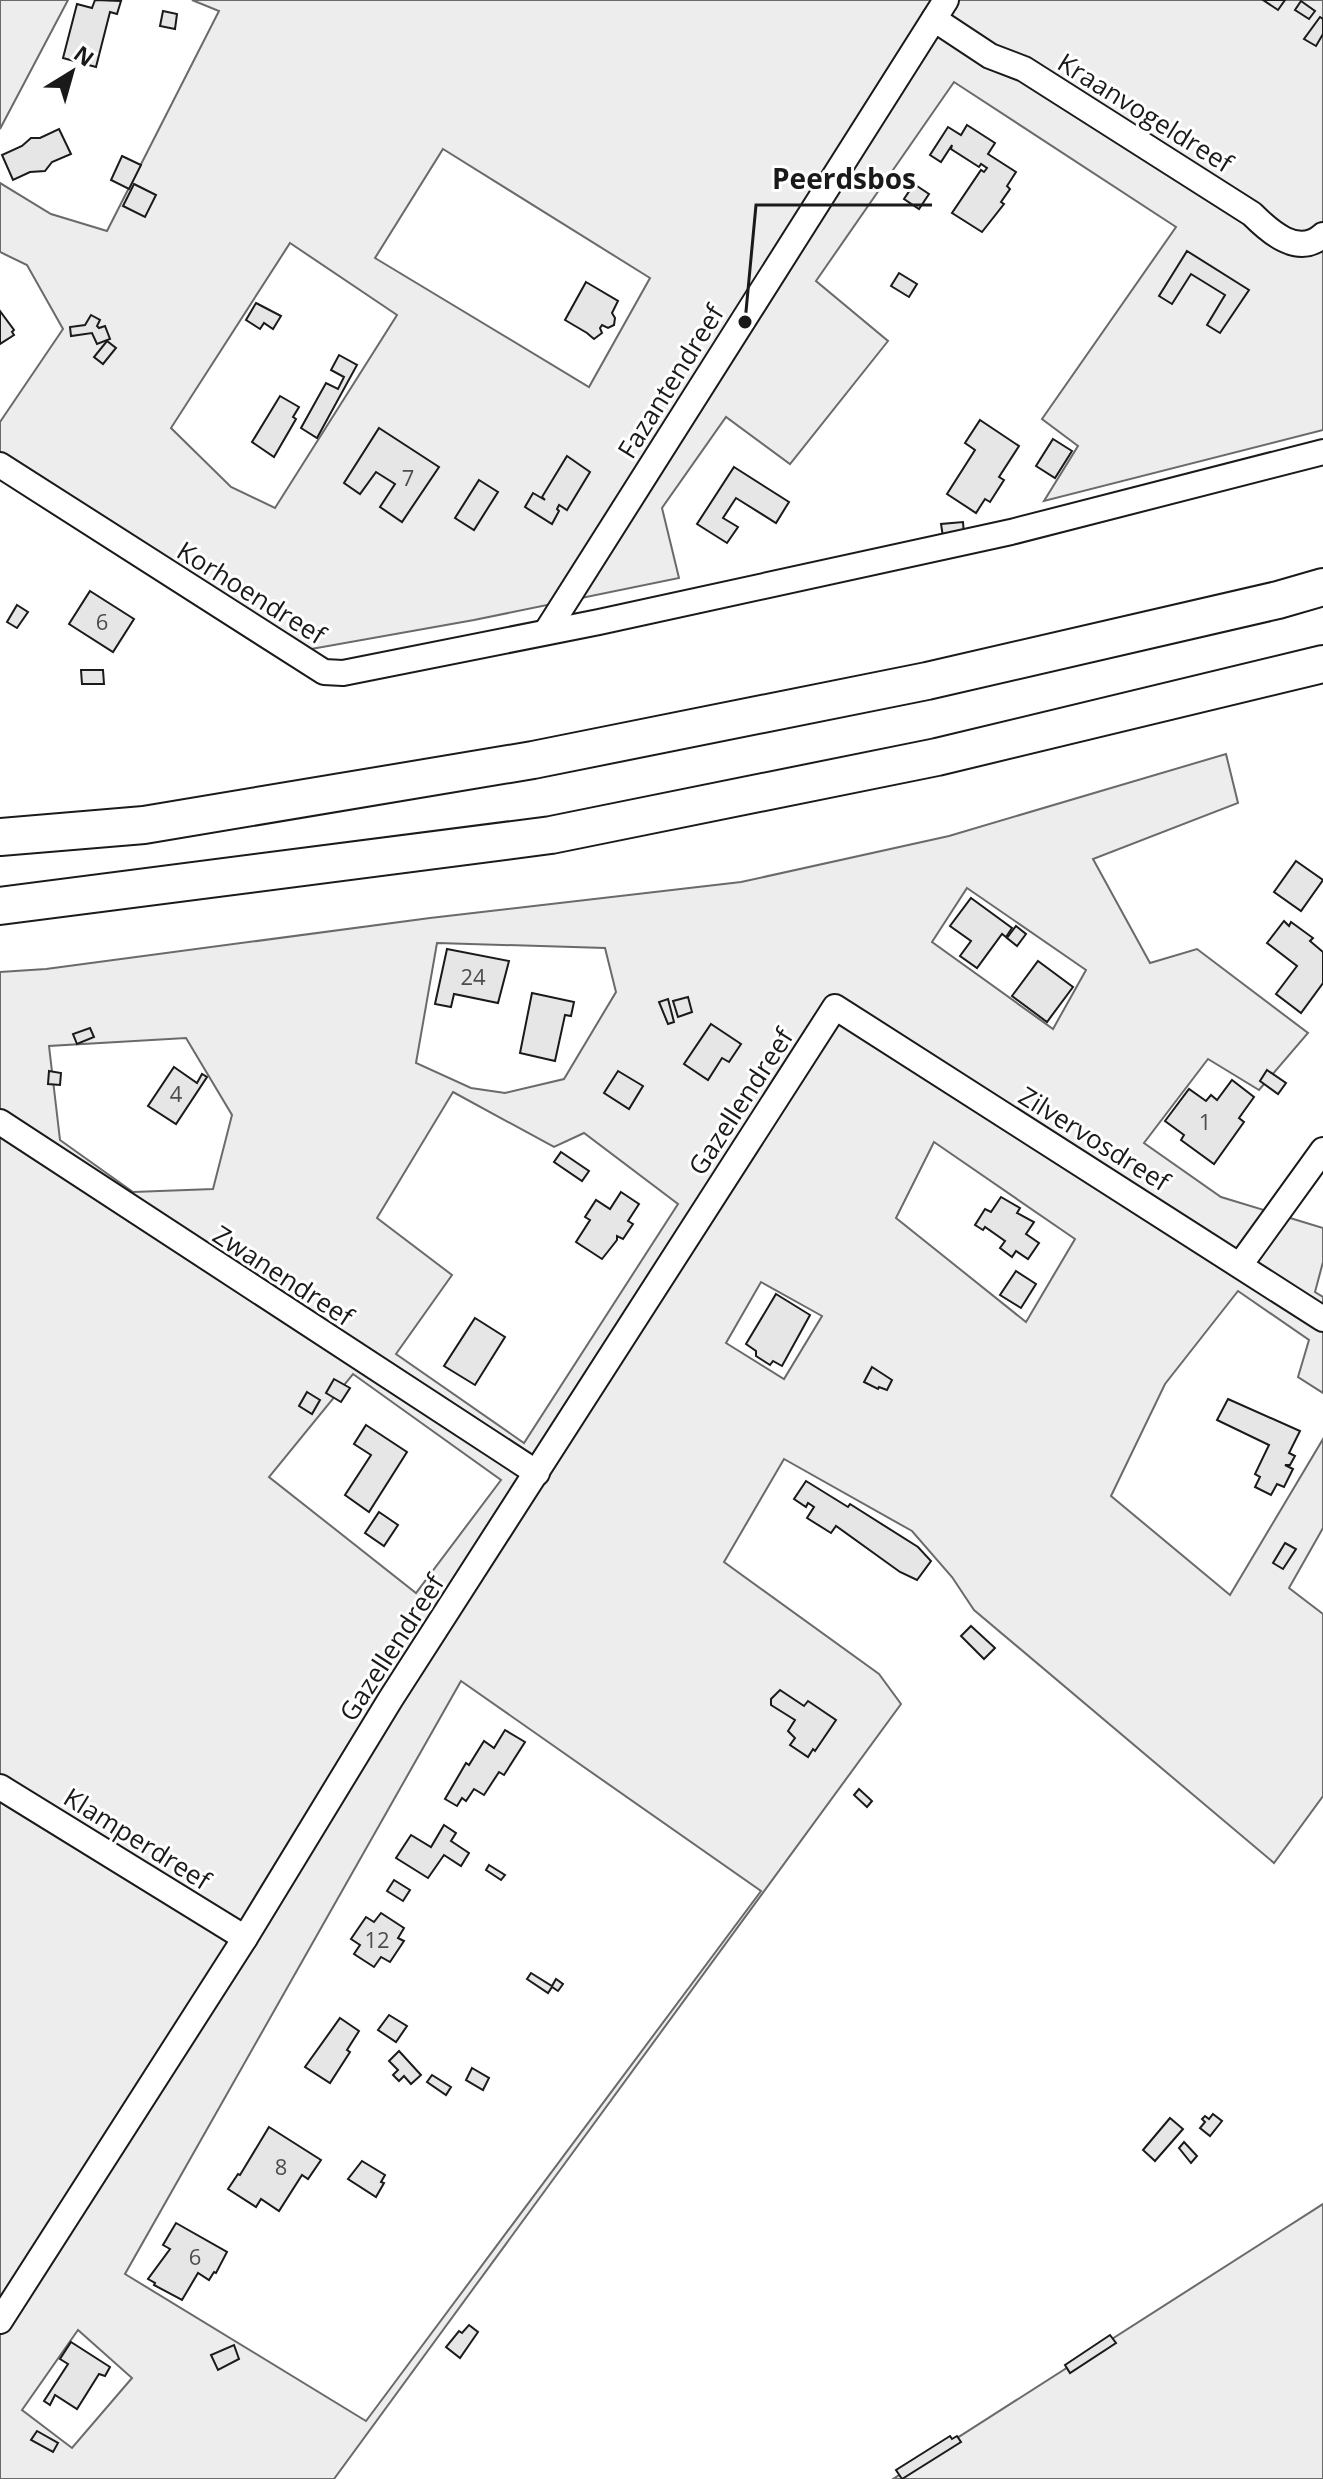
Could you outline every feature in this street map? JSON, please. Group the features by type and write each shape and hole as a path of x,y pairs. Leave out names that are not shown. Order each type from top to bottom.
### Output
{"highway":[{"path":"0,837 144,825 533,760 927,681 1323,587"},
{"path":"0,906 551,835 937,757 1323,664"}],"street":[{"name":"Kraanvogeldreef","path":"940,9 990,56 1024,69 1252,214 1285,242 1301,244 1323,235"},
{"name":"Fazantendreef","path":"546,632 940,9"},
{"name":"Korhoendreef","path":"0,465 324,672 343,673 497,644 1011,532 1323,452"},
{"name":"Zilvervosdreef","path":"835,1007 1323,1319"},
{"name":"Gazellendreef","path":"0,2321 245,1938 390,1700 835,1007"},
{"name":"Zwanendreef","path":"0,1122 537,1473"},
{"path":"1240,1265 1323,1150"},
{"name":"Klamperdreef","path":"0,1787 245,1938"}],"shaded area":[{"path":"0,0 68,0 0,129"},
{"path":"192,0 1323,0 1323,430 1044,501 1078,446 1042,419 1176,227 954,82 816,281 888,341 790,464 726,417 662,508 679,578 474,620 289,653 0,467 0,422 63,329 27,265 0,252 0,183 51,214 107,231 219,11","holes":["443,149 650,278 589,387 375,258","290,243 397,315 275,508 231,487 171,428"]},
{"path":"1226,754 1238,803 1093,859 1150,963 1197,949 1308,1033 1259,1090 1208,1059 1144,1143 1221,1197 1323,1228 1323,1262 1315,1292 1323,1297 1323,1393 1298,1377 1309,1340 1238,1291 1165,1384 1111,1496 1230,1595 1323,1439 1323,1528 1289,1588 1323,1614 1323,1796 1274,1863 974,1610 952,1577 912,1531 784,1459 724,1562 879,1674 901,1704 334,2479 0,2479 0,972 46,969 430,918 741,882 949,836","holes":["967,888 1086,970 1053,1029 932,942","437,943 605,948 616,992 564,1079 505,1093 471,1088 416,1063","186,1038 232,1115 213,1189 133,1192 60,1140 49,1046","453,1092 554,1147 584,1133 678,1204 524,1443 396,1354 452,1275 377,1218","934,1142 1075,1239 1026,1322 896,1218","761,1282 822,1316 784,1379 726,1343","353,1374 501,1480 416,1593 269,1477","461,1681 761,1891 366,2421 125,2274","78,2330 132,2378 72,2448 22,2410"]},
{"path":"1323,2204 1323,2479 893,2479"}],"building":[{"path":"95,0 121,1 117,14 110,12 96,67 63,58 77,4 92,8"},
{"path":"1263,0 1285,0 1278,10"},
{"path":"1301,1 1315,11 1309,19 1295,10"},
{"path":"163,11 177,14 175,29 160,26"},
{"path":"1320,17 1323,19 1323,34 1316,46 1304,39"},
{"path":"967,125 995,143 988,154 1016,172 1001,202 1004,204 982,232 952,213 981,170 984,172 987,168 981,164 979,167 951,149 952,145 941,162 930,155 948,127 961,135"},
{"path":"59,129 71,154 52,162 45,171 30,172 13,180 2,155 31,138 40,138"},
{"path":"122,156 141,165 129,189 111,180"},
{"path":"134,184 156,195 145,217 123,206"},
{"path":"914,184 929,194 919,209 904,199"},
{"path":"1187,251 1249,290 1220,333 1207,325 1225,295 1191,274 1172,304 1159,296"},
{"path":"899,273 917,284 909,297 891,286"},
{"path":"586,282 618,301 612,313 614,325 608,328 602,325 602,333 594,339 565,320"},
{"path":"256,303 281,316 273,329 264,323 260,329 246,320"},
{"path":"0,311 14,330 14,335 0,344"},
{"path":"91,315 100,320 99,328 105,326 110,339 97,344 92,333 71,336 70,327 85,325"},
{"path":"107,341 116,348 103,364 94,357"},
{"path":"339,355 357,365 317,438 301,428 326,383 338,389 344,377 331,370"},
{"path":"280,396 299,407 293,417 296,419 274,457 252,442"},
{"path":"980,420 1019,446 999,477 1004,480 990,502 985,499 976,513 947,494 975,450 965,443"},
{"path":"379,428 439,467 402,522 380,507 395,484 376,472 360,494 344,483"},
{"path":"1053,439 1072,451 1055,478 1036,466"},
{"path":"567,456 590,472 567,510 559,505 552,524 525,507 533,493 545,500 542,497"},
{"path":"734,467 789,502 776,523 736,498 723,518 738,527 727,543 697,524"},
{"path":"479,480 498,492 474,530 455,518"},
{"path":"963,522 964,535 943,537 941,524"},
{"path":"90,591 134,619 113,652 69,624"},
{"path":"17,605 28,612 17,628 7,622"},
{"path":"81,670 103,670 104,684 82,684"},
{"path":"1296,861 1323,880 1301,911 1274,892"},
{"path":"971,898 1012,928 1006,937 1002,934 977,968 960,956 971,941 950,926"},
{"path":"1284,921 1289,926 1291,922 1313,938 1310,941 1323,952 1323,983 1301,1013 1276,994 1297,966 1267,943"},
{"path":"1016,926 1026,934 1017,946 1007,938"},
{"path":"447,949 509,961 498,1003 454,994 451,1007 435,1004"},
{"path":"1038,961 1073,987 1047,1022 1012,996"},
{"path":"532,993 574,1002 571,1016 565,1015 555,1061 520,1053"},
{"path":"688,997 692,1012 678,1017 673,1001"},
{"path":"668,999 674,1022 668,1024 659,1002"},
{"path":"711,1024 741,1044 729,1062 722,1058 708,1080 684,1064"},
{"path":"90,1028 94,1037 77,1044 73,1034"},
{"path":"174,1067 197,1083 202,1074 207,1077 176,1124 148,1106"},
{"path":"1267,1070 1286,1083 1278,1094 1260,1081"},
{"path":"49,1071 61,1073 60,1085 48,1084"},
{"path":"618,1071 643,1086 629,1109 604,1093"},
{"path":"1232,1080 1254,1097 1239,1118 1244,1122 1214,1164 1181,1140 1184,1135 1165,1121 1189,1089 1206,1101 1211,1095 1217,1100"},
{"path":"561,1152 589,1171 582,1181 554,1162"},
{"path":"621,1192 639,1204 628,1221 633,1224 623,1239 617,1236 602,1259 576,1242 590,1220 585,1217 596,1200 610,1209"},
{"path":"1001,1197 1020,1208 1017,1213 1034,1222 1026,1234 1039,1243 1028,1259 1016,1251 1012,1257 1000,1248 1005,1241 985,1227 983,1230 975,1225 985,1209 991,1212"},
{"path":"1016,1271 1036,1284 1021,1308 1000,1295"},
{"path":"776,1294 810,1315 782,1366 773,1361 770,1365 756,1356 756,1351 746,1344"},
{"path":"475,1318 505,1337 475,1385 444,1366"},
{"path":"872,1367 892,1380 887,1390 864,1382"},
{"path":"334,1379 350,1388 341,1402 326,1393"},
{"path":"307,1392 320,1400 312,1414 299,1406"},
{"path":"1228,1399 1300,1431 1289,1453 1295,1456 1290,1465 1285,1465 1293,1469 1284,1487 1277,1484 1271,1495 1255,1487 1260,1477 1255,1474 1269,1445 1217,1420"},
{"path":"366,1425 407,1452 369,1512 345,1495 371,1455 354,1444"},
{"path":"806,1481 848,1507 850,1504 918,1547 931,1561 917,1580 900,1572 836,1526 831,1533 807,1518 814,1507 808,1503 806,1507 794,1499"},
{"path":"379,1512 398,1525 384,1546 365,1533"},
{"path":"1285,1543 1296,1549 1283,1569 1273,1563"},
{"path":"971,1626 995,1648 984,1659 961,1636"},
{"path":"780,1690 804,1706 808,1701 836,1720 808,1757 790,1745 795,1738 788,1731 795,1720 771,1705 771,1699"},
{"path":"505,1730 525,1742 504,1775 499,1772 484,1795 474,1789 466,1801 462,1798 457,1806 445,1799 466,1763 469,1765 484,1741 494,1748"},
{"path":"859,1789 872,1801 867,1807 854,1795"},
{"path":"444,1825 456,1833 451,1841 469,1853 461,1866 444,1855 428,1878 396,1858 411,1835 431,1847"},
{"path":"489,1865 505,1875 501,1880 486,1870"},
{"path":"394,1880 410,1890 403,1901 387,1891"},
{"path":"381,1913 404,1928 398,1938 404,1941 390,1962 381,1957 374,1967 354,1954 360,1945 351,1939 366,1917 374,1922"},
{"path":"531,1973 552,1986 556,1979 563,1984 558,1991 552,1987 548,1993 527,1979"},
{"path":"389,2015 407,2026 396,2042 378,2030"},
{"path":"340,2018 359,2031 330,2083 305,2067"},
{"path":"399,2051 421,2075 411,2084 404,2076 399,2081 393,2075 398,2070 389,2061"},
{"path":"472,2068 489,2078 483,2090 466,2080"},
{"path":"432,2075 451,2087 446,2095 427,2082"},
{"path":"1213,2114 1222,2121 1210,2136 1200,2128 1205,2122 1202,2119 1205,2116 1209,2119"},
{"path":"1170,2118 1183,2129 1155,2161 1143,2150"},
{"path":"269,2127 321,2160 308,2179 302,2175 279,2211 261,2199 256,2207 228,2189"},
{"path":"1184,2142 1197,2156 1191,2163 1179,2148"},
{"path":"362,2161 385,2175 376,2197 348,2179"},
{"path":"176,2223 227,2252 209,2280 198,2273 182,2300 148,2279 170,2249 163,2245"},
{"path":"469,2325 478,2332 460,2358 446,2347 459,2331 462,2333"},
{"path":"1110,2335 1116,2343 1070,2373 1065,2365"},
{"path":"71,2342 110,2367 105,2376 99,2374 77,2409 55,2395 50,2405 44,2401 68,2364 60,2359"},
{"path":"234,2345 239,2359 218,2370 211,2355"},
{"path":"37,2431 58,2443 53,2452 31,2440"},
{"path":"950,2436 952,2439 957,2436 961,2442 902,2479 896,2470"}],"place":[{"name":"Peerdsbos","path":"745,322"}]}
